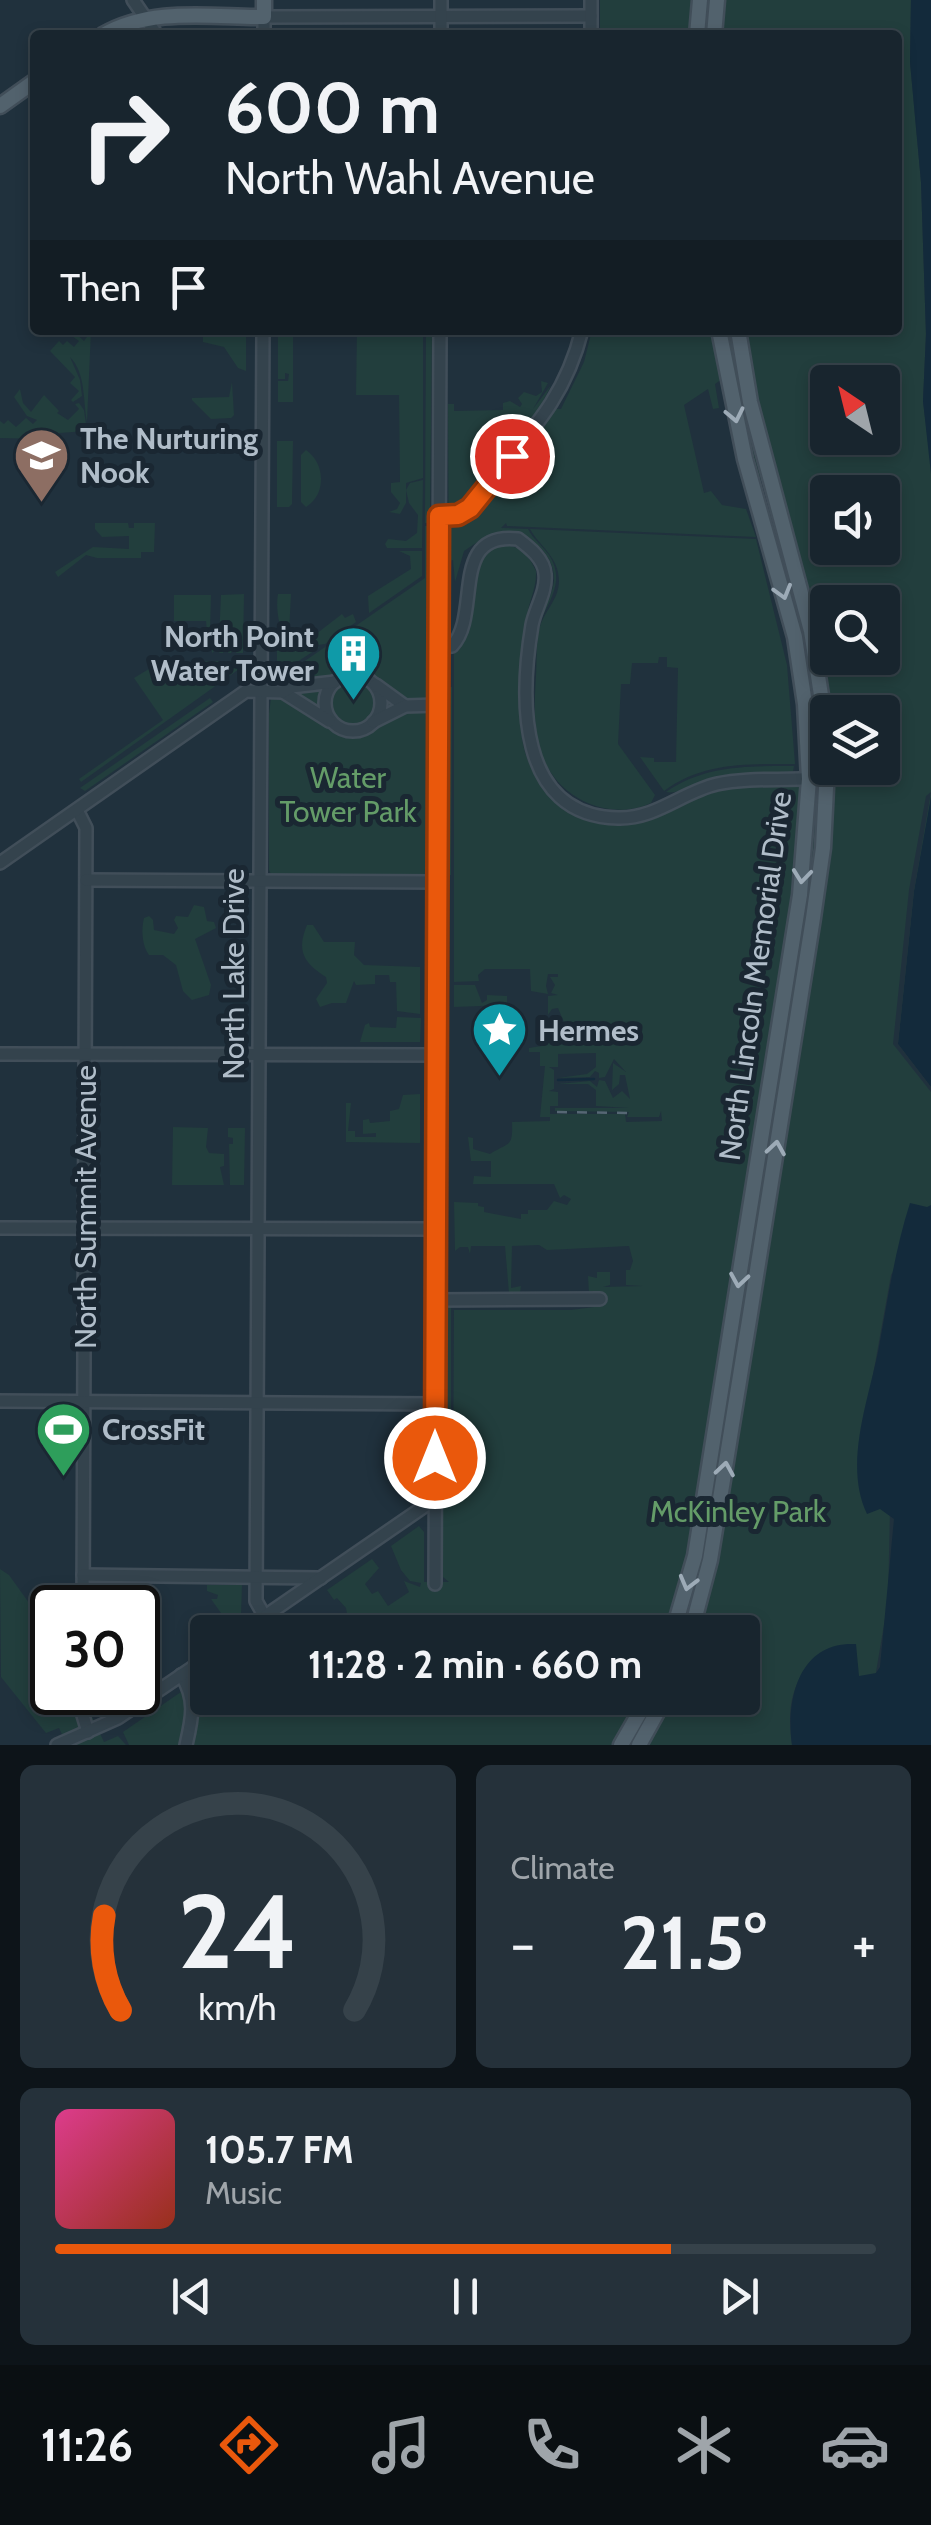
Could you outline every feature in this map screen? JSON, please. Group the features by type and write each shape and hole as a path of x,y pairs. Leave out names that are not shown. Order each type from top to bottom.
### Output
{"main road":[{"path":"111,30 124,22 145,18 264,17 264,0"},
{"path":"697,30 700,0"},
{"path":"714,30 717,0"},
{"path":"2,98 30,84"},
{"name":"North Lincoln Memorial Drive","path":"679,1615 695,1556 800,895 809,779 806,704 795,637 745,459 721,335"},
{"name":"North Lincoln Memorial Drive","path":"739,335 759,438 812,630 821,695"},
{"name":"North Lincoln Memorial Drive","path":"695,1615 710,1560 747,1333 821,859 826,785"},
{"path":"620,1745 638,1715"},
{"path":"639,1745 656,1715"}],"street":[{"path":"132,0 153,30"},
{"path":"441,0 441,30"},
{"path":"591,0 591,30"},
{"path":"264,30 264,17 591,16"},
{"name":"North Lake Drive","path":"262,335 256,1601 263,1615"},
{"path":"435,1584 440,335"},
{"path":"439,516 458,515 470,508 532,433 562,388 580,335"},
{"path":"438,647 452,646 462,635 471,572 481,550 494,540 518,540 539,559 546,576 532,627 528,737 534,761 560,796 584,811 616,818 655,812 716,784 809,779"},
{"path":"283,692 350,675 363,677 404,706"},
{"path":"334,682 325,705 337,726"},
{"path":"373,684 380,703 373,722"},
{"path":"0,863 246,691 283,692 337,726 357,730 404,706 438,705"},
{"name":"North Summit Avenue","path":"76,810 86,826 83,1585"},
{"path":"86,880 437,882"},
{"path":"0,1054 436,1055"},
{"path":"0,1228 436,1230"},
{"path":"436,1300 600,1299"},
{"path":"0,1402 436,1404"},
{"path":"267,1615 435,1499"},
{"path":"83,1576 321,1578"},
{"path":"61,1744 125,1714 190,1669"},
{"path":"181,1675 189,1688 193,1708 186,1745"},
{"path":"89,1715 93,1730"}],"green space":[{"path":"600,0 692,0 690,30 600,30"},
{"name":"McKinley Park","path":"717,0 911,0 910,62 921,182 926,334 923,401 931,466 931,797 898,1044 931,1087 931,1205 891,1275 858,1458 890,1509 888,1601 875,1678 804,1670 791,1706 792,1745 129,1745 123,1732 148,1715 160,1715 160,1706 190,1686 190,1715 760,1715 760,1615 346,1615 346,1608 327,1590 372,1559 379,1568 365,1584 372,1594 378,1591 388,1606 409,1592 404,1581 420,1587 421,1583 410,1581 401,1570 391,1546 419,1526 424,1532 424,1582 449,1582 443,1577 443,1509 453,1501 454,1310 594,1307 600,1293 589,1293 588,1276 597,1278 597,1272 610,1272 610,1285 603,1287 643,1286 626,1285 626,1270 630,1270 633,1261 629,1246 547,1250 539,1245 512,1246 511,1288 521,1286 520,1293 509,1293 505,1246 471,1246 470,1254 468,1247 455,1251 454,1202 478,1203 484,1212 521,1219 521,1214 528,1214 528,1210 547,1210 554,1201 567,1205 571,1199 564,1195 560,1198 554,1184 473,1184 474,1176 491,1177 491,1161 471,1161 468,1137 473,1138 473,1149 490,1154 510,1140 512,1122 550,1121 550,1117 540,1117 545,1066 540,1066 540,1052 529,1052 529,1048 548,1045 548,1034 551,1042 557,1044 564,1028 572,1026 564,1022 558,1008 548,1015 548,996 558,995 551,993 555,985 550,977 558,974 548,974 548,994 531,991 530,969 485,969 478,975 479,981 454,982 454,653 463,643 468,627 483,557 493,548 514,547 526,555 536,571 521,661 522,738 537,778 567,806 606,821 627,822 657,817 719,791 900,785 900,695 820,695 816,675 900,675 900,585 810,585 810,650 739,335 902,335 902,30 714,30","holes":["596,1053 596,1067 587,1074 558,1078 590,1077 595,1071 599,1078 605,1077 614,1059 626,1072 613,1063 612,1090 619,1084 620,1075 625,1075 630,1099 622,1091 613,1098 605,1081 599,1080 597,1087 590,1081 558,1084 588,1084 596,1090 596,1106 629,1108 555,1111 629,1112 627,1117 659,1117 661,1111 662,1121 626,1122 625,1114 550,1114 550,1106 558,1106 558,1092 549,1091 554,1089 554,1070 549,1067 558,1067 558,1054"]},
{"path":"73,335 84,341 91,335 87,422 81,379 75,364 70,357 82,396 73,402 79,391 70,383 75,377 50,351 59,341 74,347 79,341"},
{"path":"203,335 246,335 246,371 238,368 224,347 203,342"},
{"path":"293,335 293,402 278,402 278,381 288,381 289,374 278,379 278,336"},
{"path":"357,335 423,335 423,478 406,483 406,503 400,514 389,512 400,503 391,492 391,483 400,482 399,395 356,395"},
{"path":"426,335 432,335 430,523 425,523"},
{"path":"591,335 714,335 722,379 715,384 719,408 713,409 708,389 684,405 704,493 711,491 722,505 746,509 756,537 506,523 501,528 528,529 554,566 553,595 536,633 553,586 550,561 529,539 500,532 464,551 455,582 453,560 450,561 449,636 448,404 454,404 454,411 503,410 503,403 510,401 520,407 518,398 524,392 536,396 542,392 541,381 548,383 533,409 551,385 540,408 561,409 584,362"},
{"path":"726,335 732,335 762,476 758,484"},
{"path":"232,382 231,418 211,419 192,400 229,397"},
{"path":"20,389 23,403 31,412 44,395 57,413 68,420 79,409 75,404 79,403 87,431 59,433 55,451 53,439 46,438 45,429 44,439 0,438 0,421 4,424 8,420 16,427 26,418 33,424 37,420 27,416 14,397"},
{"path":"277,441 293,441 289,507 277,507"},
{"path":"306,450 317,463 321,478 318,494 306,507 301,502 301,455"},
{"path":"423,480 422,548 387,548 388,539 406,541 417,533 418,515 406,490 410,483"},
{"path":"95,523 128,523 129,528 134,528 134,523 155,523 154,552 141,552 141,558 86,555 58,577 55,572 93,547 129,549 129,536 102,537"},
{"name":"Water Tower Park","path":"425,526 430,526 428,872 421,876 271,874 269,713 273,683 425,578"},
{"path":"530,529 756,539 787,665 795,764 710,770 664,791 640,757 654,758 654,762 676,762 678,668 667,667 667,657 659,657 658,663 632,663 630,684 621,684 618,744 655,795 651,803 624,810 605,808 578,798 563,787 544,759 535,711 538,635 556,594 558,573"},
{"path":"399,551 422,551 422,576 369,613 368,596 411,569 410,556"},
{"path":"244,594 243,653 236,653 234,648 228,653 229,648 225,648 219,653 221,648 217,648 212,653 219,639 221,595"},
{"path":"278,594 291,594 289,633 296,643 307,641 342,614 345,618 353,614 356,622 325,644 295,648 280,624"},
{"path":"174,595 211,595 210,631 207,632 206,621 174,621"},
{"path":"284,642 295,651 320,647 280,673 277,645"},
{"path":"243,662 242,667 81,782 79,779 163,720 134,678 157,664"},
{"path":"447,687 452,687 451,875 446,875"},
{"path":"210,698 213,702 85,791 80,788"},
{"path":"794,766 793,772 721,776 677,792 666,792 711,772"},
{"path":"194,905 204,907 207,921 214,922 216,928 195,939 211,985 209,995 192,1000 183,991 176,965 163,955 149,955 142,932 144,918 149,916 154,930 174,934 178,928 176,916 188,917"},
{"path":"307,925 313,925 324,942 355,942 354,955 364,965 420,967 420,1014 397,1011 396,982 390,982 389,975 375,975 375,984 356,985 354,981 346,1003 320,1007 316,999 327,983 326,977 304,955 302,942"},
{"path":"454,985 475,985 482,1003 487,995 507,996 507,1005 454,1007"},
{"path":"397,1017 421,1018 420,1042 360,1042 365,1025 396,1028"},
{"path":"420,1094 420,1143 346,1142 346,1103 351,1103 348,1131 355,1131 355,1137 376,1137 376,1133 363,1134 363,1120 390,1121 390,1111 399,1109 403,1095"},
{"path":"173,1127 208,1128 209,1153 224,1154 224,1166 220,1167 224,1185 172,1185"},
{"path":"228,1128 245,1128 244,1185 230,1185 229,1144 233,1144 233,1138 228,1137"},
{"path":"447,1307 451,1307 451,1414 444,1414"},
{"path":"444,1419 451,1419 451,1500 443,1506"},
{"path":"0,1569 30,1604 30,1713 1,1677"},
{"path":"207,1585 242,1585 241,1615 218,1615 221,1613 211,1599 218,1595 207,1591"},
{"path":"32,1715 91,1715 104,1742 118,1736 126,1745 67,1745 59,1728 46,1733"}],"water":[{"path":"911,0 931,0 931,474 923,401 926,334 921,182 910,62"},
{"path":"931,797 931,1087 898,1044 914,891"},
{"path":"910,1203 931,1205 931,1745 792,1745 794,1692 800,1676 821,1652 856,1644 859,1676 876,1673 880,1667 894,1519 880,1509 867,1514 860,1495 858,1453"}],"pier":[{"path":"931,792 914,891 898,1044 931,1092 893,1044 909,890 926,796"}],"waterway":[{"path":"558,1080 594,1079"}],"railway":[{"path":"557,1112 627,1113"}],"place":[{"name":"The Nurturing Nook","path":"41,504"},
{"name":"North Point Water Tower","path":"353,702"},
{"name":"Hermes","path":"499,1079"},
{"name":"CrossFit","path":"63,1478"}],"route":[{"path":"435,1458 439,516 458,515 470,508 512,456"}]}
